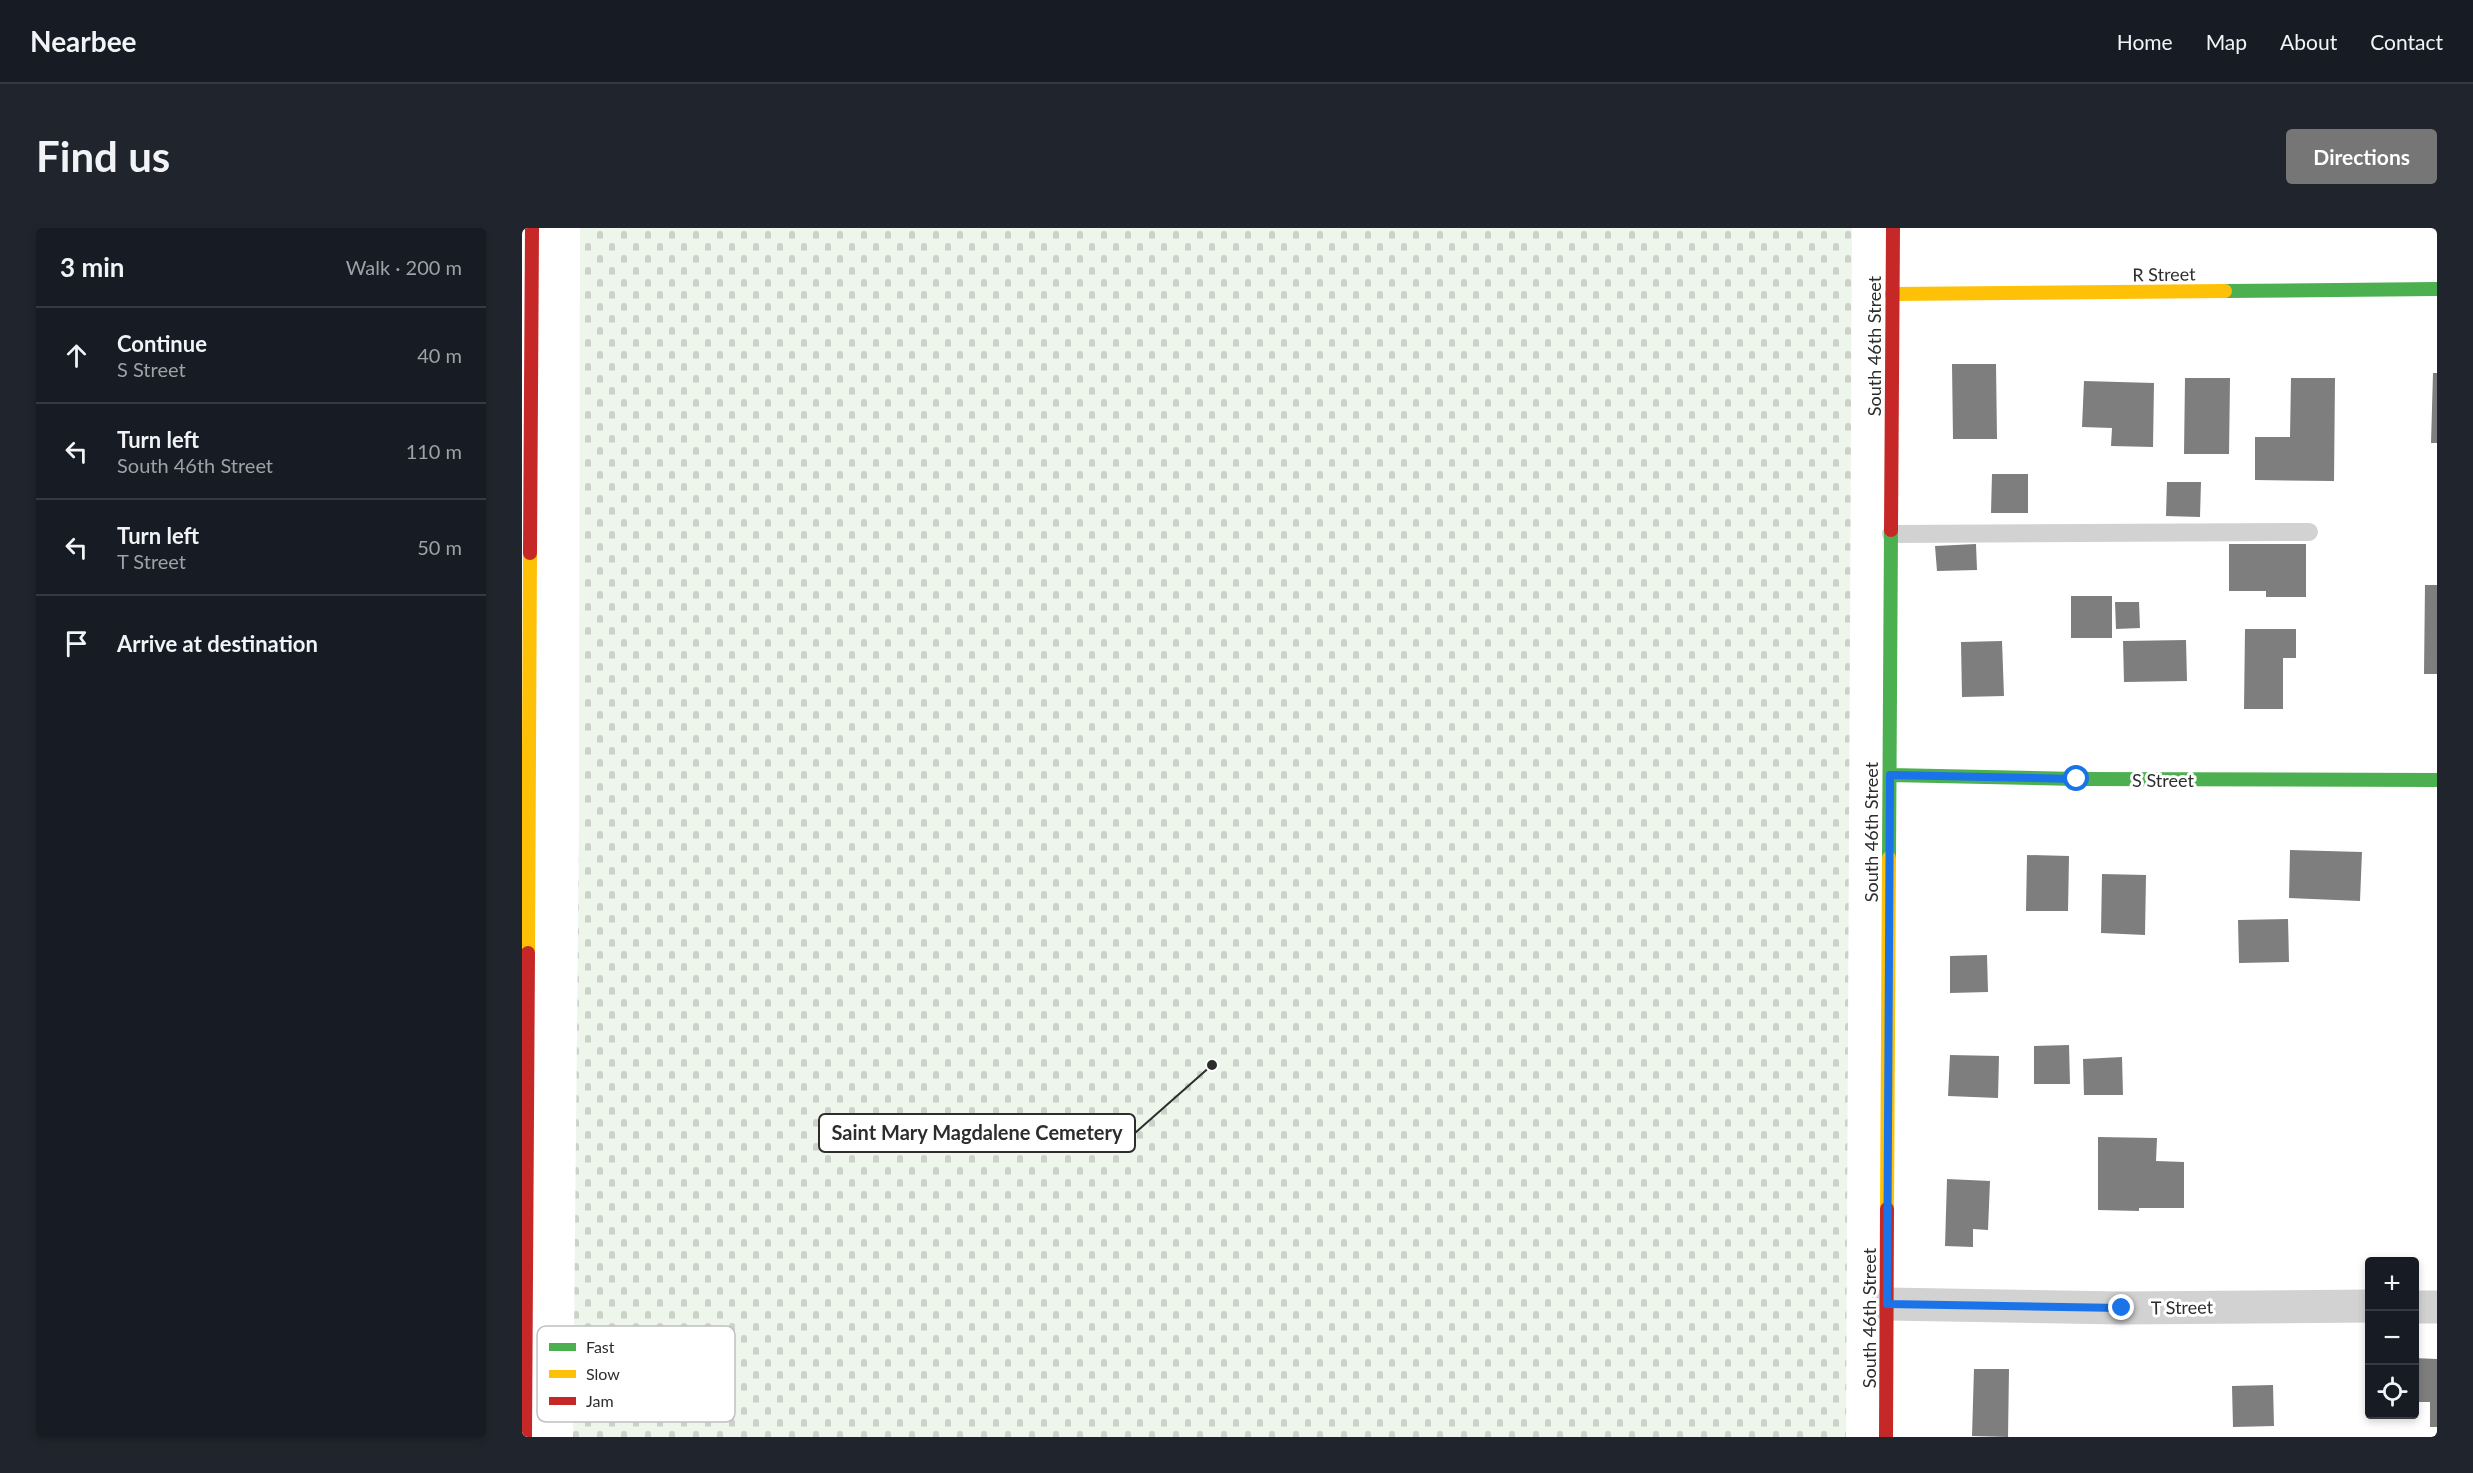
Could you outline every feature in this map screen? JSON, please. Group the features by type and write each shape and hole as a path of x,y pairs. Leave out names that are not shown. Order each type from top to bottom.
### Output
{"street":[{"path":"525,1437 525,829 532,228"},
{"name":"South 46th Street","path":"1886,1437 1893,228"},
{"name":"R Street","path":"1892,294 2437,289"},
{"name":"S Street","path":"1890,775 2077,779 2437,780"},
{"name":"T Street","path":"1887,1304 2122,1308 2365,1306"},
{"path":"2419,1307 2437,1307"}],"lane":[{"path":"1891,534 2309,532"}],"green space":[{"path":"580,228 1852,228 1846,1437 573,1437 573,1422 735,1422 735,1326 574,1326 579,829"}],"building":[{"path":"1952,364 1996,364 1997,439 1953,439"},
{"path":"2433,373 2437,373 2437,443 2431,443"},
{"path":"2185,378 2230,378 2229,454 2184,454"},
{"path":"2291,378 2335,378 2334,481 2255,480 2255,437 2290,437"},
{"path":"2084,381 2154,383 2153,447 2111,446 2112,428 2082,427"},
{"path":"1992,474 2028,474 2028,513 1991,513"},
{"path":"2167,482 2201,482 2200,517 2166,516"},
{"path":"1976,544 1977,570 1937,571 1935,546"},
{"path":"2229,544 2306,544 2306,597 2266,597 2266,591 2229,591"},
{"path":"2425,585 2437,585 2437,674 2424,674"},
{"path":"2071,596 2112,596 2112,638 2071,638"},
{"path":"2115,602 2139,602 2140,628 2116,629"},
{"path":"2245,629 2296,629 2296,658 2283,658 2283,709 2244,709"},
{"path":"2186,640 2187,681 2124,682 2123,641"},
{"path":"2002,641 2004,696 1962,697 1961,642"},
{"path":"2290,850 2362,852 2360,901 2289,898"},
{"path":"2027,855 2069,856 2068,911 2026,911"},
{"path":"2102,874 2146,875 2145,935 2101,933"},
{"path":"2288,919 2289,962 2239,963 2238,920"},
{"path":"1987,955 1988,992 1950,993 1950,956"},
{"path":"2069,1045 2070,1084 2034,1084 2034,1046"},
{"path":"1950,1055 1999,1056 1998,1098 1948,1096"},
{"path":"2122,1057 2123,1095 2084,1095 2083,1059"},
{"path":"2098,1137 2157,1138 2156,1161 2184,1162 2184,1208 2139,1208 2139,1211 2098,1210"},
{"path":"1947,1179 1990,1181 1988,1230 1973,1229 1973,1247 1945,1246"},
{"path":"2419,1358 2437,1359 2437,1427 2430,1427 2430,1402 2419,1402"},
{"path":"1974,1369 2009,1369 2008,1437 1972,1436"},
{"path":"2273,1385 2274,1426 2233,1427 2232,1386"}],"traffic: fast":[{"path":"2225,291 2437,289"},
{"path":"1889,858 1891,530"},
{"path":"1890,775 2077,779 2437,780"}],"traffic: slow":[{"path":"1892,294 2225,291"},
{"path":"528,953 530,553"},
{"path":"1887,1209 1889,858"}],"traffic: jam":[{"path":"530,553 532,228"},
{"path":"1891,530 1893,228"},
{"path":"525,1437 528,953"},
{"path":"1886,1437 1887,1209"}],"place":[{"name":"Saint Mary Magdalene Cemetery","path":"1212,1065"}],"route":[{"path":"2077,779 1890,775 1887,1304 2122,1308"}]}
